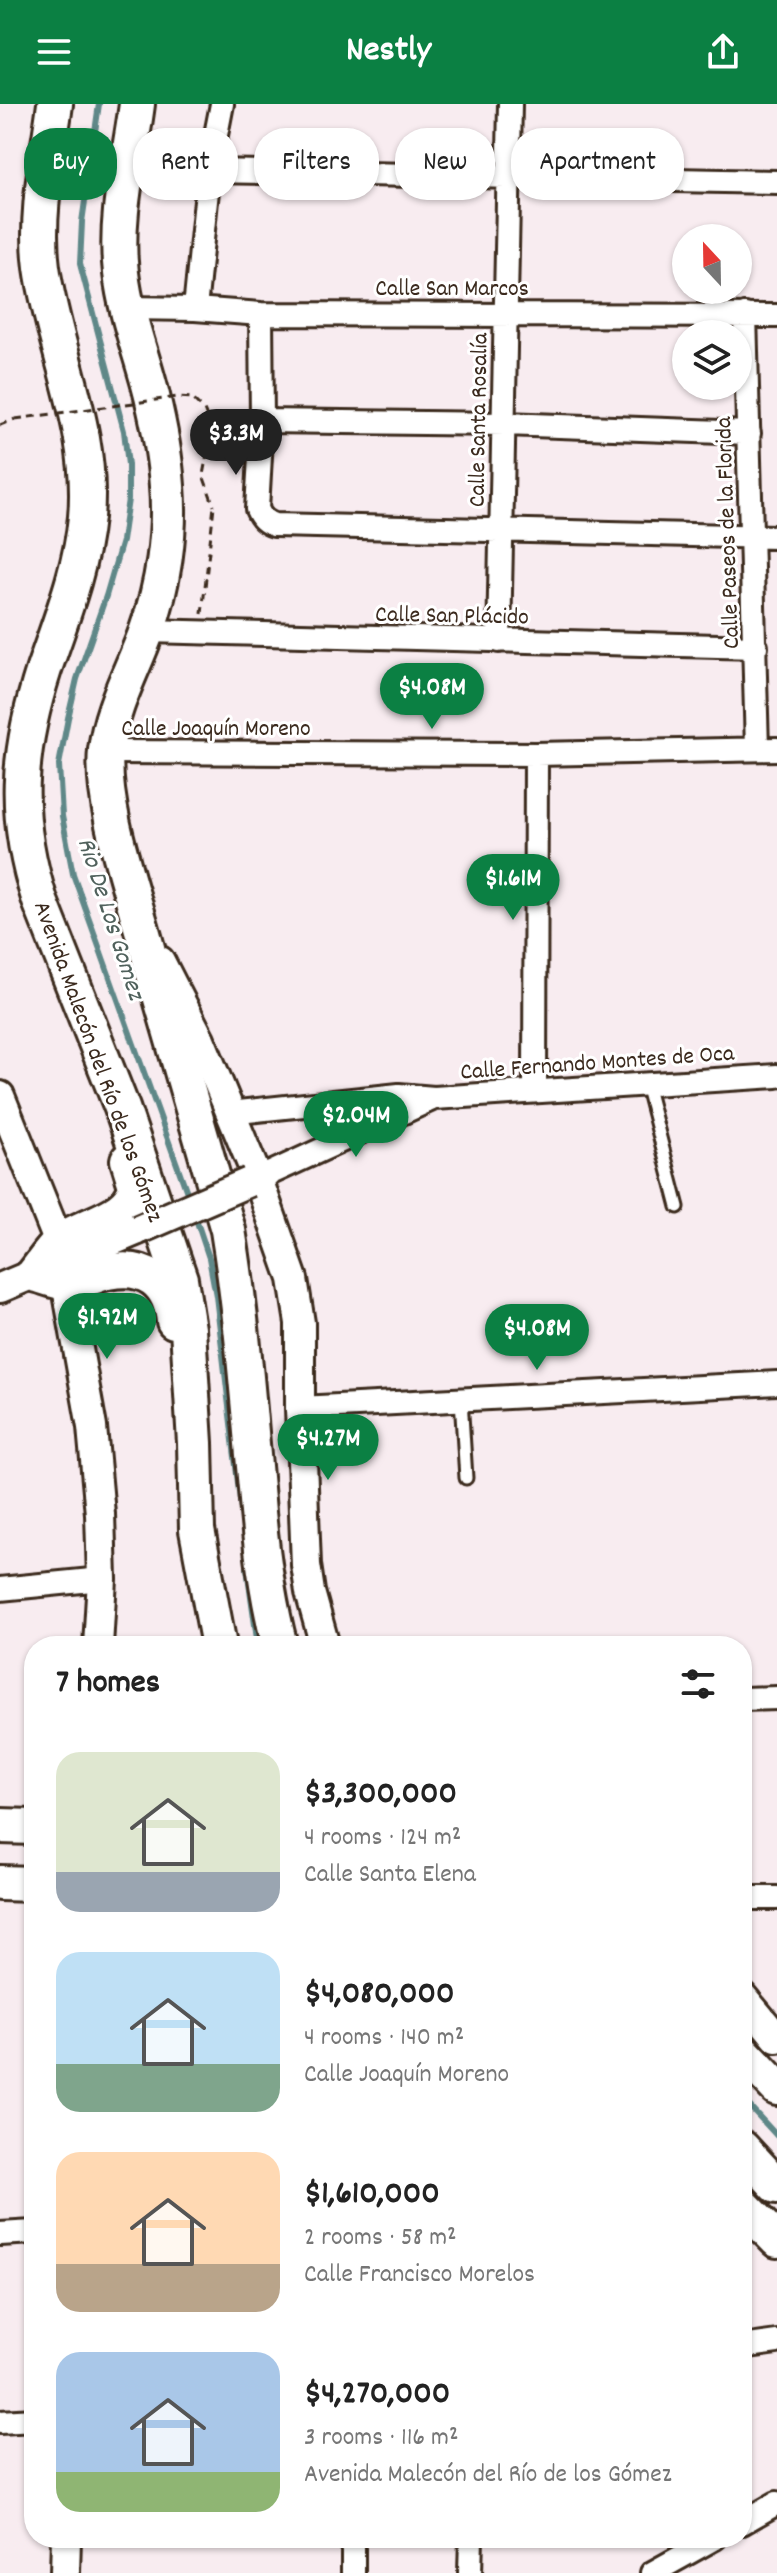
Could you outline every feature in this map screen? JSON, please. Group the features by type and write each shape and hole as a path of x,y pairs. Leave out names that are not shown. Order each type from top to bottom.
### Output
{"main road":[{"name":"Avenida Malecón del Río de los Gómez","path":"55,104 42,207 42,264 48,302 71,382 88,465 87,499 71,591 43,671 27,731 20,808 30,870 122,1108 180,1279 188,1329 193,1400 197,1530 217,1636"},
{"path":"137,104 119,237 120,271 126,308 152,395 167,487 167,535 147,631 112,718 106,752 107,786 151,964 228,1230 235,1273 258,1532 278,1636"},
{"path":"55,1265 81,1229 128,1204 136,1186 69,1009 64,963"},
{"path":"55,1265 141,1272 168,1295 174,1316 182,1413 182,1456 197,1530"},
{"path":"0,1826 24,1827"},
{"path":"0,1883 24,1884"},
{"path":"752,2062 777,2088"},
{"path":"752,2159 777,2186"},
{"path":"752,2214 777,2240"}],"street":[{"path":"217,128 222,104"},
{"name":"Calle Santa Rosalía","path":"499,641 510,104"},
{"path":"238,172 777,182"},
{"path":"195,309 206,200"},
{"name":"Calle San Marcos","path":"126,308 261,314 777,316"},
{"path":"261,314 262,421 257,509 263,519 274,525 777,537"},
{"name":"Calle Paseos de la Florida","path":"745,315 756,647 767,749"},
{"path":"262,421 505,424 749,433"},
{"name":"Calle San Plácido","path":"147,631 756,647"},
{"name":"Calle Joaquín Moreno","path":"106,752 536,754 767,749"},
{"path":"535,1091 536,754"},
{"path":"142,925 200,1039 284,1250 296,1294 300,1323 306,1565 322,1636"},
{"name":"Calle Fernando Montes de Oca","path":"229,1113 399,1095 434,1098 777,1076"},
{"path":"0,1096 55,1265 92,1427 98,1475 102,1579 99,1636"},
{"path":"0,1288 254,1180 434,1098"},
{"path":"300,1408 777,1383"},
{"path":"0,1589 102,1579"},
{"path":"752,1699 777,1698"},
{"path":"752,1898 777,1898"},
{"path":"752,2008 776,2036"},
{"path":"0,2234 24,2233"},
{"path":"752,2234 777,2261"},
{"path":"752,2346 777,2342"},
{"path":"0,2422 24,2421"},
{"path":"752,2517 777,2503"},
{"path":"65,2573 66,2548"},
{"path":"353,2548 353,2573"},
{"path":"470,2573 471,2548"},
{"path":"652,2573 697,2548"}],"lane":[{"path":"646,1084 678,1207"},
{"path":"461,1399 466,1478"}],"path":[{"path":"0,425 15,419 178,397 192,398 204,410 210,425 210,438 203,475 214,506 200,634"}],"waterway":[{"name":"Rio De Los Gomez","path":"99,104 82,222 80,264 124,431 128,499 122,541 77,679 68,718 59,765 62,816 73,874 189,1198"},
{"name":"Rio De Los Gomez","path":"194,1213 209,1258 216,1296 242,1517"},
{"name":"Rio De Los Gomez","path":"247,1568 257,1636"},
{"name":"Rio De Los Gomez","path":"752,2109 777,2136"}]}
